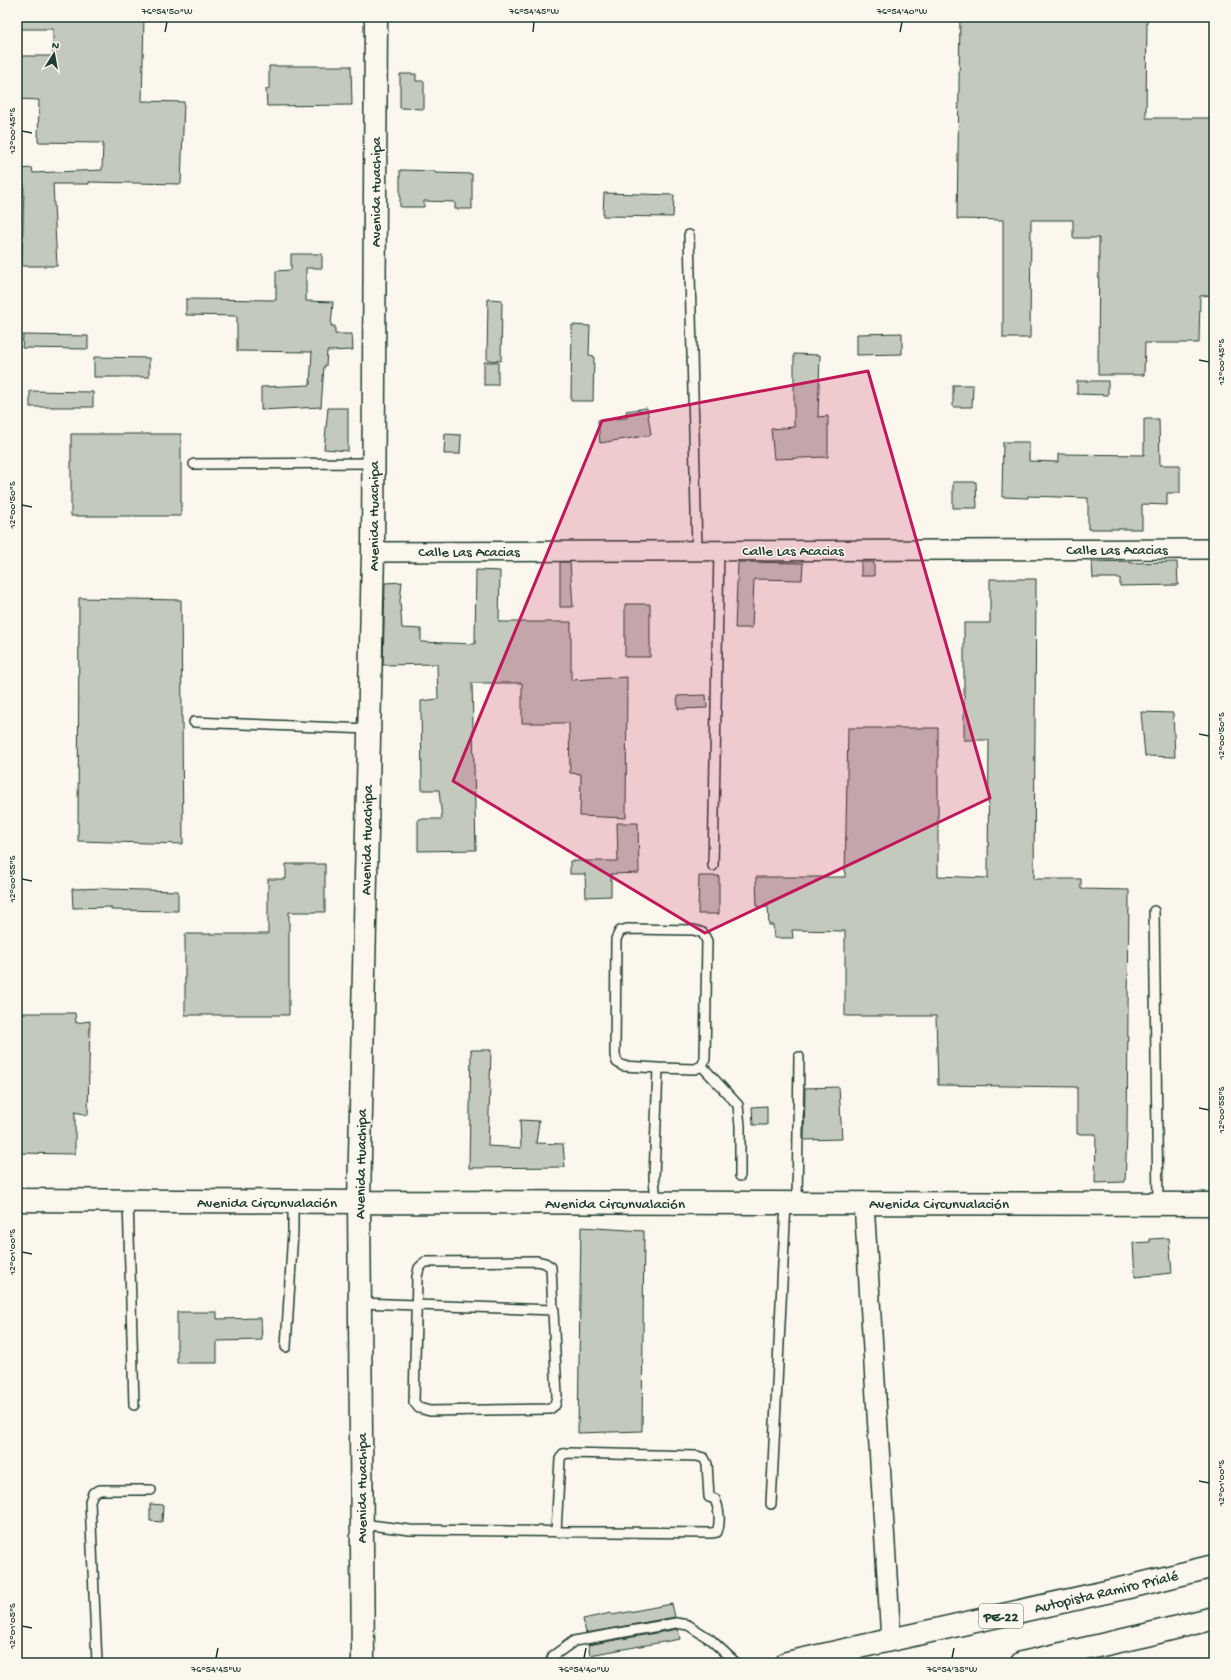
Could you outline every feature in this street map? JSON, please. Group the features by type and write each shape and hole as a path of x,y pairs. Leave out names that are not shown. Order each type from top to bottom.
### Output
{"main road":[{"name":"Avenida Huachipa","path":"363,1663 358,1202 373,552 376,17"},
{"name":"Avenida Circunvalación","path":"17,1200 1214,1204"},
{"name":"Autopista Ramiro Prialé","path":"787,1663 1132,1586 1214,1566"},
{"path":"1022,1663 1146,1636 1214,1618"}],"street":[{"name":"Calle Las Acacias","path":"373,552 1214,549"},
{"path":"864,1203 891,1640"}],"lane":[{"path":"689,235 697,550"},
{"path":"194,464 373,463"},
{"path":"713,866 719,550"},
{"path":"194,722 369,729"},
{"path":"1154,911 1158,1204"},
{"path":"627,929 694,930 703,933 707,941 705,1059 702,1066 695,1069 658,1068 623,1066 617,1062 615,1055 616,939 620,932 627,929"},
{"path":"771,1504 799,1057"},
{"path":"702,1066 738,1105 740,1126 740,1176"},
{"path":"656,1203 654,1178 658,1068"},
{"path":"128,1201 134,1405"},
{"path":"286,1347 293,1231 293,1202"},
{"path":"537,1261 552,1267 557,1396 555,1404 550,1409 430,1411 419,1408 414,1402 416,1304 417,1277 419,1268 425,1262 537,1261"},
{"path":"359,1303 554,1310"},
{"path":"361,1524 410,1530 556,1532 717,1532 719,1526 718,1505 715,1499 709,1497 707,1464 704,1458 697,1456 563,1454 560,1459 556,1532"},
{"path":"97,1663 90,1501 93,1493 100,1490 151,1490"},
{"path":"550,1663 553,1656 574,1641 676,1623 688,1624 710,1639 736,1663"}],"highlighted area":[{"path":"868,371 990,798 705,933 453,781 602,421"}],"building":[{"path":"17,17 144,17 142,101 184,102 181,184 89,182 89,184 53,184 57,266 22,266 24,183 17,183 17,169 32,168 33,173 102,170 103,143 38,142 39,100 17,99 17,56 53,56 53,29 17,29"},
{"path":"960,17 1147,17 1146,118 1214,118 1214,295 1200,296 1199,343 1145,343 1144,375 1098,375 1099,238 1073,238 1073,220 1031,220 1030,338 1003,338 1003,220 957,219"},
{"path":"269,66 351,66 352,105 267,106 266,89 269,89"},
{"path":"400,74 416,74 416,81 424,81 424,109 400,108"},
{"path":"400,170 472,174 472,209 455,209 455,202 424,201 424,207 400,207"},
{"path":"604,193 674,195 673,217 603,216"},
{"path":"291,254 322,254 322,268 306,268 306,301 333,302 331,326 335,326 335,334 352,334 353,350 327,351 326,366 324,366 321,407 261,410 261,387 310,385 312,352 237,351 237,316 186,315 186,299 276,300 276,271 291,270"},
{"path":"488,299 502,300 501,361 487,360"},
{"path":"572,325 590,326 589,355 594,356 593,401 571,401"},
{"path":"902,333 902,354 857,355 857,334"},
{"path":"23,335 88,336 88,349 22,348"},
{"path":"794,354 820,355 818,417 828,416 828,457 774,459 771,429 794,427"},
{"path":"94,357 149,358 149,377 94,377"},
{"path":"484,362 498,362 498,385 484,385"},
{"path":"1077,381 1108,381 1108,395 1077,394"},
{"path":"953,385 973,385 972,407 953,407"},
{"path":"30,391 93,392 93,407 30,407"},
{"path":"328,408 348,408 348,451 324,449"},
{"path":"647,408 651,435 600,443 598,420 627,418 626,411"},
{"path":"1144,419 1159,419 1160,465 1180,465 1180,493 1167,493 1167,505 1142,504 1142,529 1088,529 1088,498 1028,496 1028,498 1002,497 1003,442 1029,442 1029,461 1058,462 1058,454 1144,455"},
{"path":"71,434 181,434 181,516 71,516"},
{"path":"445,434 461,435 460,454 444,454"},
{"path":"953,482 976,482 977,508 953,508"},
{"path":"1130,561 1130,563 1177,562 1178,585 1120,586 1120,578 1093,578 1092,562"},
{"path":"560,562 570,562 573,607 560,607"},
{"path":"738,562 803,563 802,580 754,579 752,628 735,628"},
{"path":"861,562 874,562 874,576 861,576"},
{"path":"476,570 500,571 499,622 571,622 571,680 627,677 626,818 580,816 581,774 570,773 569,723 522,723 522,683 472,683 476,850 418,851 418,819 442,819 439,790 422,790 421,701 438,699 437,664 383,665 385,583 402,582 400,601 402,628 421,629 421,642 475,644"},
{"path":"990,579 1036,579 1034,879 1081,879 1081,889 1129,890 1127,1134 1125,1182 1095,1183 1096,1134 1077,1134 1077,1087 938,1085 936,1016 845,1016 845,931 792,930 793,938 774,938 773,925 769,925 768,907 757,907 756,877 845,877 848,728 938,728 938,876 988,878 989,740 964,740 964,623 990,623"},
{"path":"79,598 181,600 183,844 78,841"},
{"path":"625,604 650,604 650,657 625,657"},
{"path":"706,695 707,708 678,709 677,696"},
{"path":"1141,712 1173,713 1175,757 1145,756"},
{"path":"617,823 638,823 639,873 611,874 611,896 586,897 585,874 570,874 570,861 618,861"},
{"path":"286,864 325,864 325,912 289,912 289,1015 185,1015 185,934 268,934 268,879 286,879"},
{"path":"699,876 719,876 719,914 698,914"},
{"path":"108,888 178,891 178,911 111,910 111,907 73,908 72,889"},
{"path":"17,1013 75,1013 76,1023 90,1021 88,1115 75,1112 75,1154 17,1153"},
{"path":"471,1050 491,1050 488,1146 521,1148 520,1120 539,1121 536,1143 563,1144 565,1167 469,1168"},
{"path":"839,1087 842,1139 804,1140 805,1088"},
{"path":"767,1106 767,1125 753,1125 752,1107"},
{"path":"581,1227 644,1231 642,1431 578,1433"},
{"path":"1169,1238 1172,1273 1135,1277 1133,1243 1150,1242 1150,1239"},
{"path":"177,1312 217,1312 217,1319 261,1318 262,1340 217,1341 217,1363 177,1363"},
{"path":"150,1504 163,1505 162,1522 150,1521"},
{"path":"672,1604 675,1617 586,1633 583,1619 611,1613 612,1615"},
{"path":"678,1629 680,1639 590,1655 588,1645"}]}
